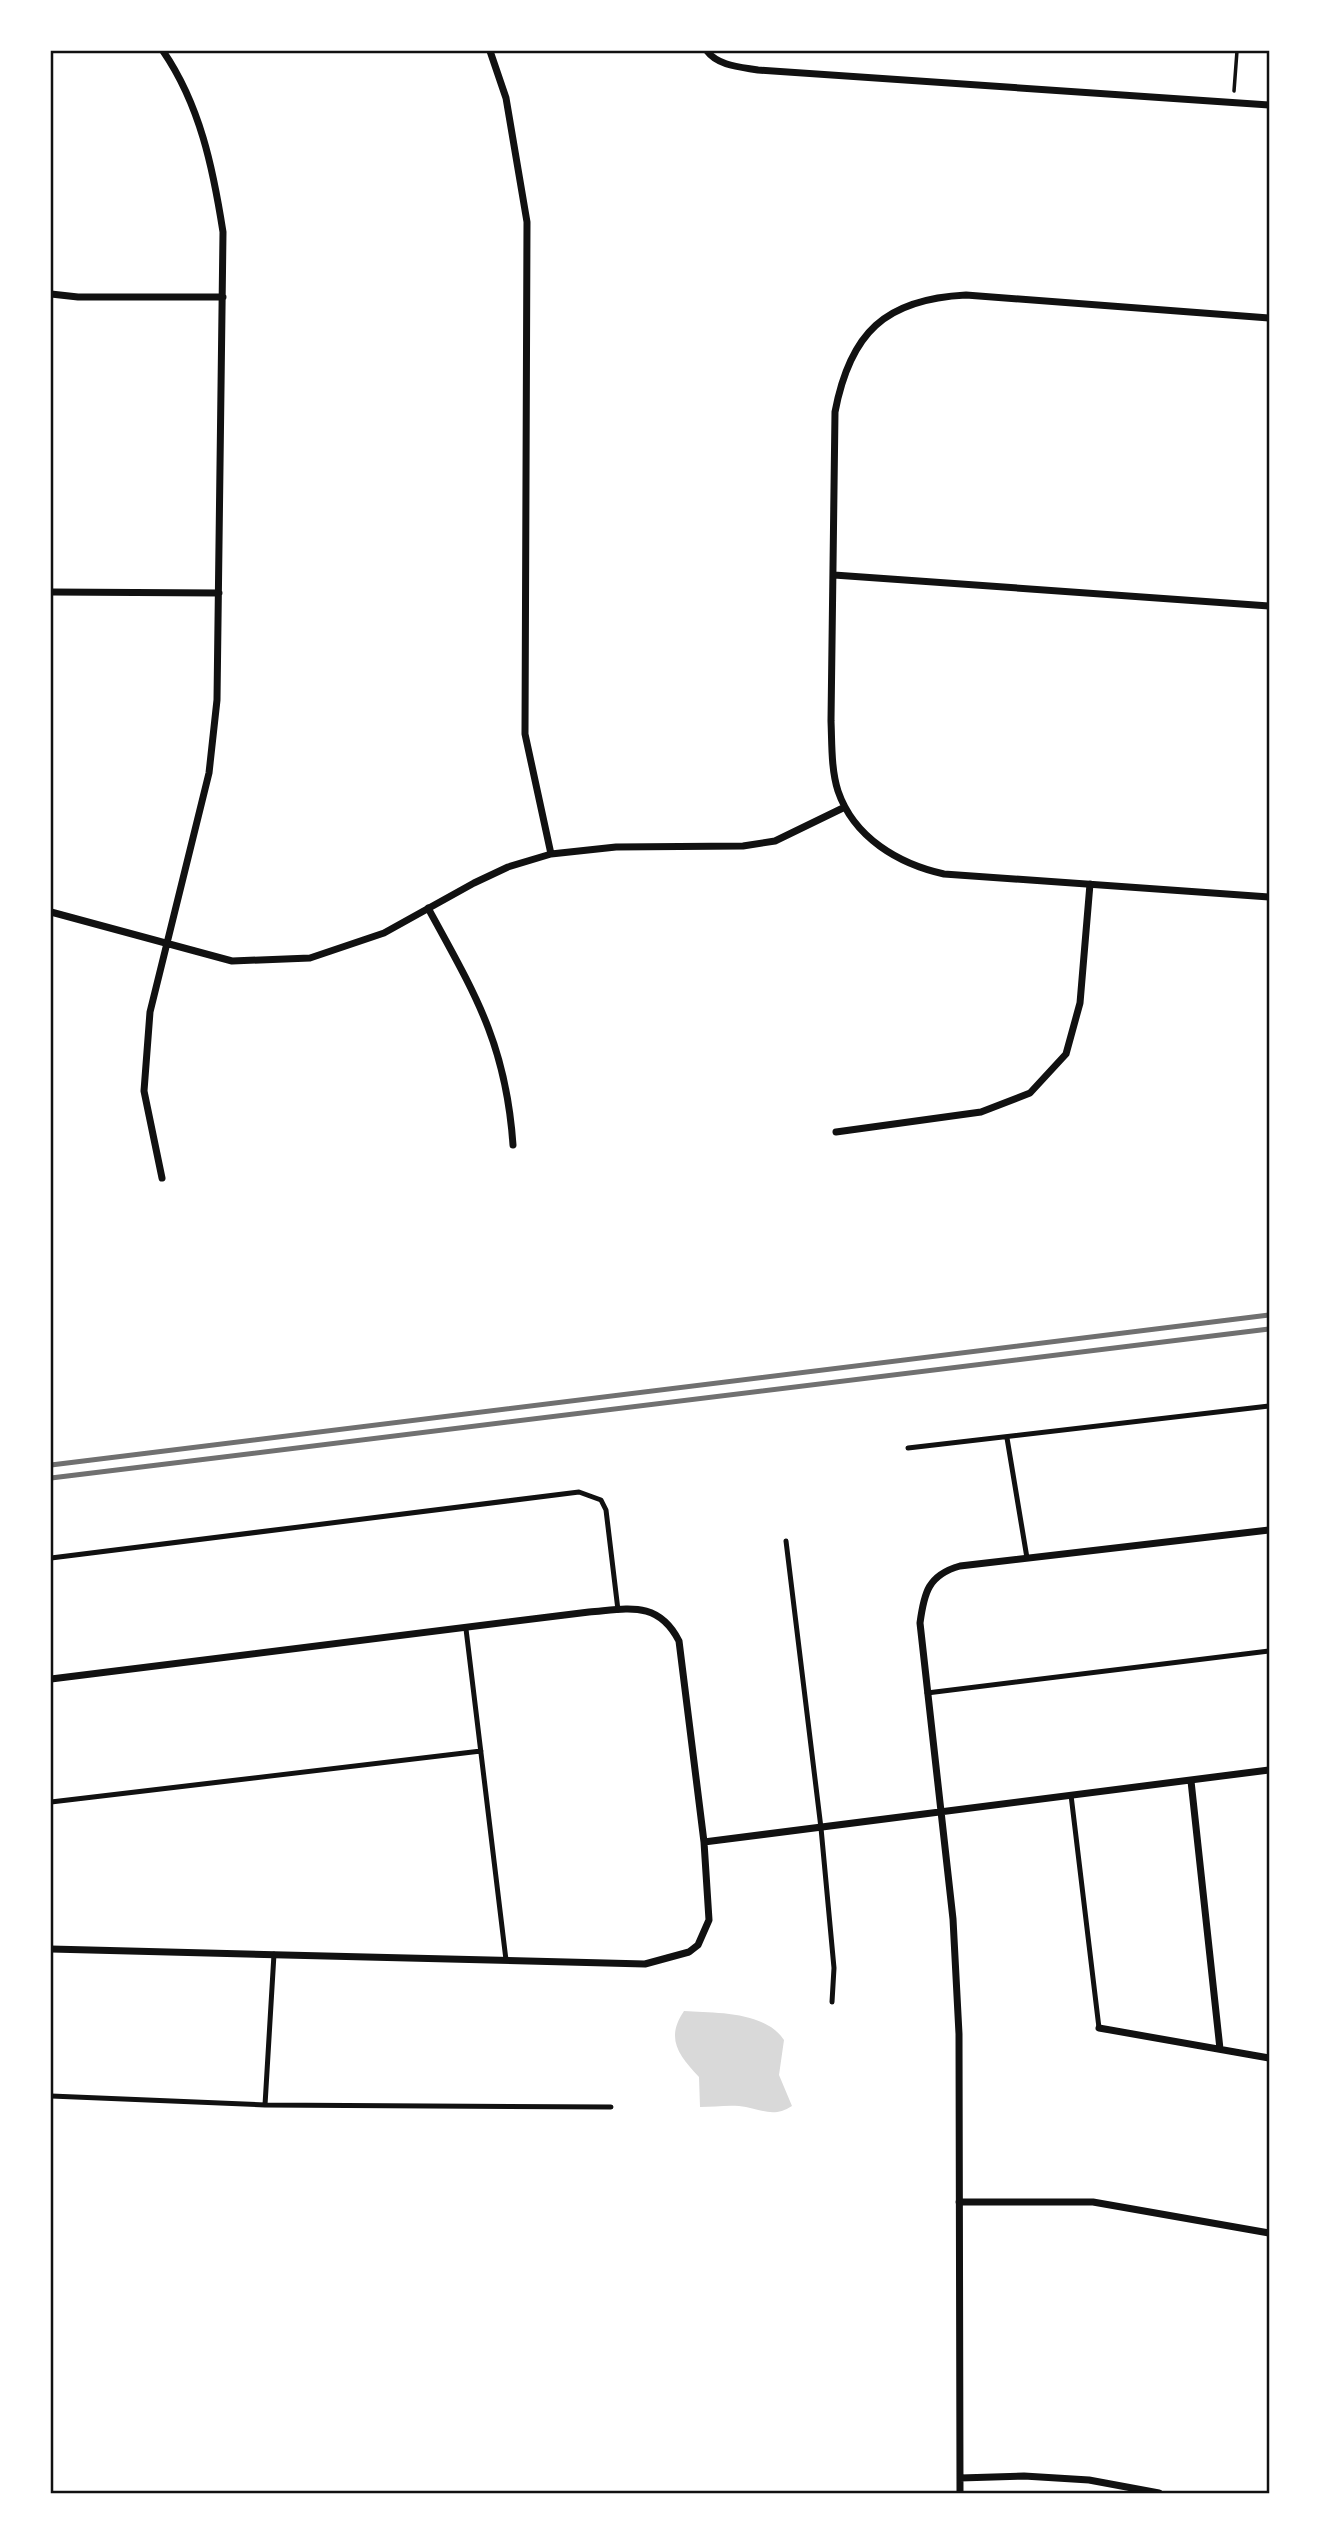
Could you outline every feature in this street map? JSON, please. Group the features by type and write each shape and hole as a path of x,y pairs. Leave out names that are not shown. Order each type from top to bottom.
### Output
{"street":[{"path":"162,1178 144,1091 150,1012 209,773 217,700 223,297 223,232 214,175 196,113 163,51"},
{"path":"490,51 506,98 527,222 529,303 525,734 551,854"},
{"path":"707,51 710,56 733,66 758,70 1269,105"},
{"path":"51,294 78,297 223,297"},
{"path":"1269,318 967,295 920,300 878,322 848,362 835,412 831,721 833,768 845,807 875,843 894,856 921,868 944,874 1269,897"},
{"path":"834,575 1269,606"},
{"path":"51,592 219,593"},
{"path":"51,912 232,961 310,958 384,933 508,867 551,854 616,847 743,846 775,841 845,807"},
{"path":"836,1132 981,1112 1030,1093 1066,1054 1080,1003 1090,884"},
{"path":"428,908 484,1010 499,1052 510,1103 513,1145"},
{"path":"960,2493 959,2034 953,1919 943,1813 920,1623 926,1590 935,1576 960,1566 1269,1530"},
{"path":"51,1679 640,1608 661,1616 672,1626 679,1641 704,1842 709,1920 698,1945 679,1957 645,1964 51,1949"},
{"path":"704,1842 1269,1770"},
{"path":"1191,1781 1220,2049"},
{"path":"1099,2028 1269,2058"},
{"path":"959,2203 1102,2203 1269,2233"},
{"path":"960,2478 1089,2480 1159,2493"}],"lane":[{"path":"908,1448 1269,1406"},
{"path":"1007,1438 1027,1558"},
{"path":"51,1558 579,1492 601,1500 606,1510 618,1610"},
{"path":"786,1541 821,1828 834,1968 832,2002"},
{"path":"466,1629 506,1960"},
{"path":"927,1693 1269,1651"},
{"path":"51,1802 481,1751"},
{"path":"1071,1795 1099,2028"},
{"path":"265,2105 274,1954"},
{"path":"51,2096 265,2105 611,2107"}],"path":[{"path":"1234,103 1237,51"}],"shaded area":[{"path":"684,2011 738,2015 765,2024 776,2031 784,2040 779,2075 792,2106 778,2112 739,2106 700,2107 699,2077 680,2054 675,2038 678,2021"}],"railway":[{"path":"51,1465 1269,1315"},
{"path":"51,1478 1269,1329"}]}
